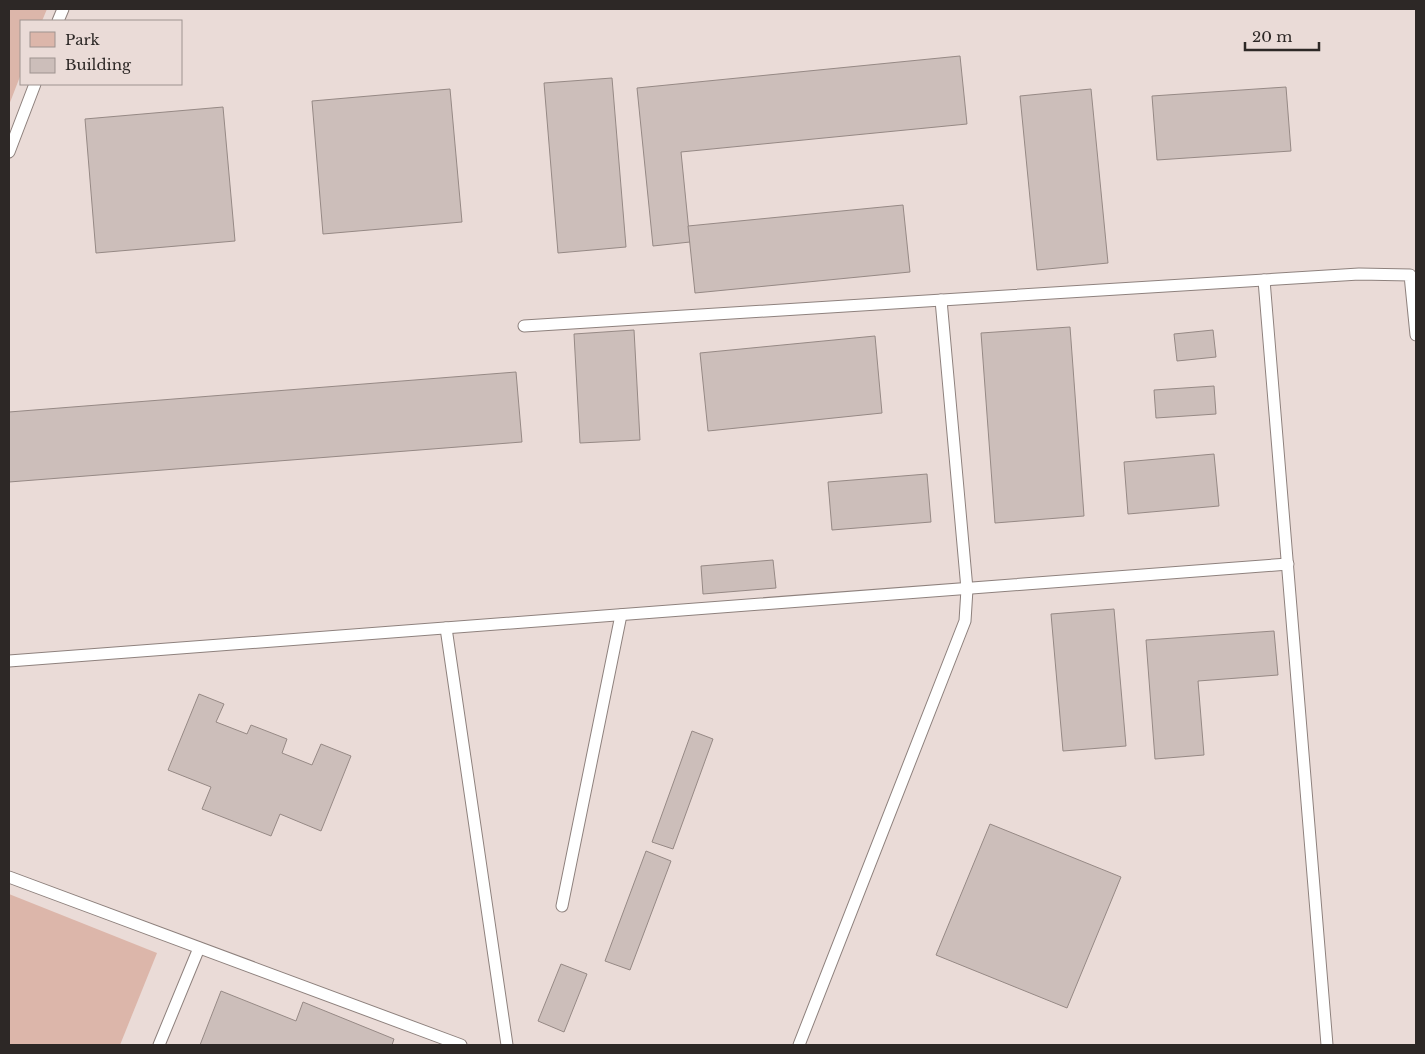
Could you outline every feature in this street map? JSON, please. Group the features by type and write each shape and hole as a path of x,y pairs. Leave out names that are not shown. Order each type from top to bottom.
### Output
{"lane":[{"path":"9,152 35,85"},
{"path":"524,326 1359,274 1410,274 1416,335"},
{"path":"1264,280 1327,1045"},
{"path":"800,1045 965,621 968,589 942,300"},
{"path":"9,661 1288,564"},
{"path":"562,906 621,615"},
{"path":"446,628 507,1045"},
{"path":"9,877 461,1045"},
{"path":"159,1045 199,948"}],"green space":[{"path":"9,9 47,9 42,20 20,20 20,77 9,105"},
{"path":"9,894 157,953 120,1045 9,1045"}],"building":[{"path":"960,56 967,124 681,152 690,242 653,246 637,88"},
{"path":"612,78 626,247 558,253 544,83"},
{"path":"1286,87 1291,151 1157,160 1152,96"},
{"path":"450,89 462,222 323,234 312,101"},
{"path":"1091,89 1108,263 1037,270 1020,96"},
{"path":"223,107 235,241 96,253 85,119"},
{"path":"903,205 910,272 695,293 688,226"},
{"path":"1070,327 1084,516 995,523 981,333"},
{"path":"634,330 640,440 580,443 574,334"},
{"path":"1213,330 1216,357 1177,361 1174,334"},
{"path":"875,336 882,413 708,431 700,353"},
{"path":"516,372 522,442 9,482 9,412"},
{"path":"1214,386 1216,414 1156,418 1154,390"},
{"path":"1214,454 1219,506 1128,514 1124,462"},
{"path":"927,474 931,522 832,530 828,482"},
{"path":"773,560 776,588 703,594 701,566"},
{"path":"1114,609 1126,746 1063,751 1051,614"},
{"path":"1274,631 1278,675 1198,681 1204,755 1155,759 1146,640"},
{"path":"199,694 224,704 216,722 247,734 251,725 287,739 282,753 312,765 321,744 351,756 321,831 280,814 271,836 202,809 211,787 168,770"},
{"path":"692,731 713,739 673,849 652,842"},
{"path":"990,824 1121,877 1067,1008 936,955"},
{"path":"646,851 671,861 630,970 605,961"},
{"path":"561,964 587,974 564,1032 538,1021"},
{"path":"221,991 296,1021 303,1002 394,1039 392,1045 200,1045"}]}
